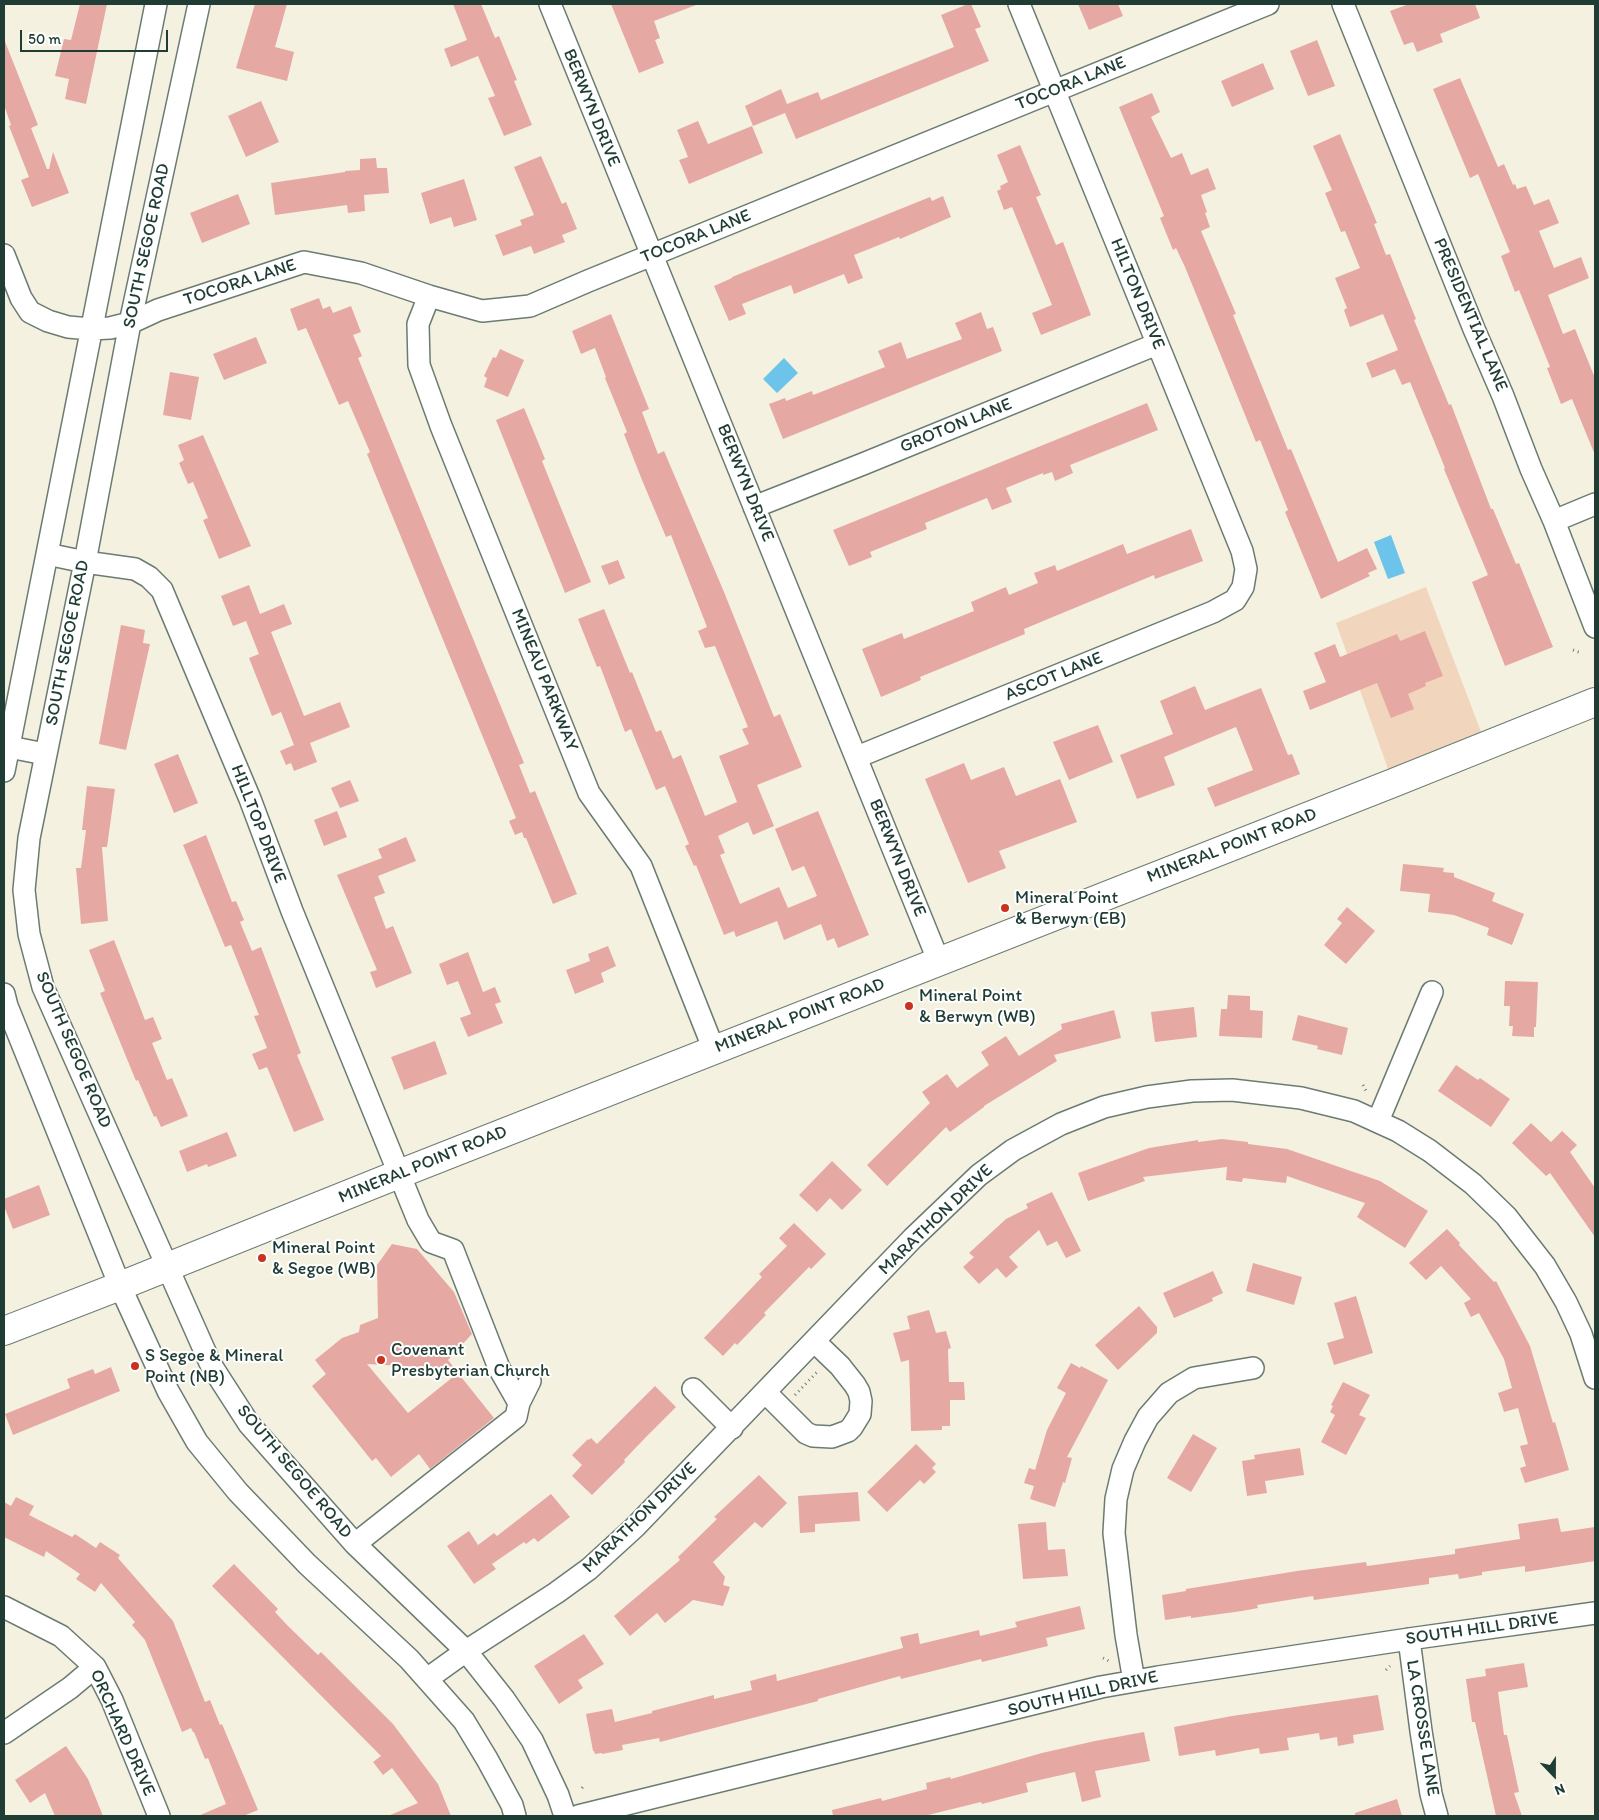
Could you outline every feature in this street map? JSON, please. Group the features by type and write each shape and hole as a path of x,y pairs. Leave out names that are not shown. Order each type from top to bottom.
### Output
{"main road":[{"name":"MINERAL POINT ROAD","path":"4,1330 120,1286 1595,702"}],"street":[{"name":"SOUTH SEGOE ROAD","path":"156,4 110,327 85,562 29,838 24,890 29,934 43,987 211,1365 249,1424 355,1544 466,1651 504,1699 532,1740 566,1816"},
{"name":"SOUTH SEGOE ROAD","path":"4,771 6,746 47,554 199,4"},
{"name":"BERWYN DRIVE","path":"550,4 651,255 703,376 754,507 939,962"},
{"name":"HILTON DRIVE","path":"1019,4 1242,551 1246,569 1243,587"},
{"name":"TOCORA LANE","path":"110,327 304,262 361,272 429,296 482,311 530,306 1268,4"},
{"name":"PRESIDENTIAL LANE","path":"1344,4 1474,329 1554,521 1595,628"},
{"path":"4,255 21,298 30,312 48,321 68,327 110,327"},
{"name":"MINEAU PARKWAY","path":"429,296 418,324 419,365 441,426 589,792 641,866 714,1050"},
{"name":"GROTON LANE","path":"754,507 1157,344"},
{"path":"1554,521 1595,504"},
{"name":"HILLTOP DRIVE","path":"47,554 85,562 135,569 149,577 162,590 250,799 292,912 418,1220 431,1242 453,1250 498,1368 520,1403"},
{"name":"ASCOT LANE","path":"857,757 1213,612 1234,600 1243,587"},
{"path":"6,746 45,754"},
{"path":"1378,1122 1432,992"},
{"path":"4,994 7,1006 120,1286 168,1391 197,1442 238,1492 307,1564 409,1659 464,1721 488,1759 512,1806 515,1816"},
{"name":"MARATHON DRIVE","path":"427,1679 589,1569 635,1527 913,1238 979,1174 1013,1150 1061,1124 1104,1107 1147,1097 1192,1091 1232,1090 1301,1098 1354,1110 1398,1131 1430,1151 1473,1184 1506,1216 1545,1266 1566,1302 1581,1334 1595,1378"},
{"path":"765,1392 806,1433 813,1436 832,1437 848,1431 852,1427 860,1414 861,1402 859,1392 840,1366 814,1342"},
{"path":"1134,1681 1126,1635 1114,1532 1116,1499 1123,1469 1148,1417 1169,1393 1194,1378 1252,1368"},
{"path":"355,1544 516,1417 530,1381"},
{"path":"693,1389 732,1428"},
{"name":"ORCHARD DRIVE","path":"4,1607 61,1636 95,1666 112,1700 159,1816"},
{"name":"SOUTH HILL DRIVE","path":"578,1816 1101,1687 1409,1639 1595,1613"},
{"name":"LA CROSSE LANE","path":"1409,1639 1422,1740 1431,1794 1437,1816"},
{"path":"4,1733 70,1688 95,1666"}],"path":[{"path":"1573,650 1581,653"},
{"path":"1364,1085 1367,1093"},
{"path":"790,1401 823,1366"},
{"path":"1103,1658 1111,1662"},
{"path":"1386,1670 1390,1666"}],"shaded area":[{"path":"1426,587 1486,745 1393,783 1336,623"}],"water":[{"path":"784,358 798,373 777,393 763,379"},
{"path":"1391,535 1405,573 1388,579 1374,542"}],"building":[{"path":"80,4 107,4 86,104 65,99 69,79 55,76 64,39 71,40"},
{"path":"255,4 287,4 275,47 294,52 287,81 236,68"},
{"path":"453,4 481,4 495,38 499,36 517,80 514,81 532,125 504,136 488,98 495,96 478,56 451,67 444,49 467,40"},
{"path":"611,4 696,5 654,21 660,38 655,40 664,63 639,73"},
{"path":"971,4 981,27 975,29 989,61 796,139 785,113 753,126 745,106 781,89 787,104 818,92 821,100 954,47 941,15"},
{"path":"1078,4 1118,4 1123,16 1089,30"},
{"path":"1409,4 1475,4 1480,18 1440,34 1443,42 1417,52 1413,42 1404,45 1390,11"},
{"path":"4,39 38,125 31,128 47,169 49,169 53,152 69,193 32,207 21,180 29,177 9,126 11,125 4,105"},
{"path":"1317,40 1335,86 1308,96 1290,51"},
{"path":"1263,63 1274,89 1232,107 1221,81"},
{"path":"1460,78 1498,167 1504,164 1513,185 1515,184 1517,189 1526,186 1534,205 1549,199 1559,223 1539,231 1554,268 1581,257 1589,278 1548,295 1563,334 1575,329 1595,378 1595,455 1572,399 1561,404 1547,368 1550,367 1519,290 1515,292 1501,256 1510,252 1478,174 1470,178 1433,89"},
{"path":"1152,93 1160,112 1151,117 1171,158 1182,153 1191,175 1208,168 1216,189 1201,195 1210,227 1201,231 1236,314 1233,315 1288,450 1291,449 1338,562 1367,548 1377,569 1368,573 1370,576 1321,599 1285,512 1288,510 1260,440 1256,442 1185,267 1176,248 1173,250 1160,218 1164,216 1119,107"},
{"path":"261,101 279,142 246,157 228,116"},
{"path":"698,121 708,144 752,126 763,153 689,184 679,160 688,157 677,130"},
{"path":"1340,134 1377,223 1374,224 1386,255 1390,254 1416,319 1414,320 1449,405 1451,404 1491,509 1493,509 1516,564 1519,563 1553,647 1505,666 1472,582 1488,575 1410,382 1402,385 1395,369 1372,378 1366,363 1398,350 1383,314 1350,327 1344,310 1347,308 1335,278 1360,268 1345,231 1341,232 1325,193 1332,190 1313,146"},
{"path":"1020,145 1041,195 1036,197 1056,245 1063,242 1091,315 1041,335 1032,313 1052,305 1012,207 1004,210 997,191 1001,189 1000,186 1008,182 997,155"},
{"path":"541,156 562,204 566,202 577,229 562,235 565,242 534,254 531,246 503,256 495,235 522,225 520,220 534,215 514,167"},
{"path":"376,158 377,168 387,168 389,193 364,195 365,211 348,213 347,205 275,215 271,183 360,170 360,159"},
{"path":"464,179 477,220 454,227 451,217 430,224 421,193"},
{"path":"238,194 250,224 202,243 190,213"},
{"path":"943,196 951,217 900,239 899,237 854,255 863,278 848,284 844,274 794,294 791,285 742,304 746,314 729,321 714,286 930,197 932,201"},
{"path":"319,298 323,309 330,306 333,313 351,306 361,332 353,335 362,356 358,358 524,763 519,765 530,793 535,791 577,894 553,904 526,838 524,838 522,832 515,835 509,821 516,818 367,454 370,452 348,401 339,405 306,328 298,331 290,309"},
{"path":"981,312 987,329 993,327 1002,351 783,439 769,404 785,398 786,401 812,391 813,395 885,367 878,351 901,342 907,359 962,339 955,323"},
{"path":"611,314 649,409 642,412 658,454 664,451 724,592 774,717 780,714 802,767 757,785 774,826 753,835 748,822 718,836 725,853 720,855 740,904 779,887 788,908 817,896 804,866 792,871 775,829 818,811 869,935 838,948 834,938 827,941 821,924 784,940 777,921 736,937 734,931 724,935 696,865 694,866 685,846 689,844 665,786 656,790 631,729 625,732 600,666 597,667 578,619 604,609 656,732 661,730 673,759 681,755 705,816 737,802 719,756 749,744 742,729 748,727 715,646 705,648 698,631 707,627 671,535 666,537 642,480 624,434 627,432 595,348 581,354 572,331"},
{"path":"256,337 267,363 224,380 213,354"},
{"path":"500,349 524,360 508,397 484,387 487,378 484,376 493,357 496,358"},
{"path":"170,372 199,377 191,420 163,415"},
{"path":"1147,403 1158,430 1070,465 1073,473 1055,481 1052,472 1043,475 1043,473 1006,488 1012,502 992,510 987,498 925,523 927,529 870,552 872,557 849,566 833,530"},
{"path":"524,408 545,459 542,461 591,582 565,593 496,420"},
{"path":"203,435 251,546 219,559 203,520 208,518 193,482 188,484 179,463 184,460 178,445"},
{"path":"1191,529 1203,561 1155,579 1154,575 1024,629 1025,634 920,677 921,680 881,697 862,649 902,633 904,639 974,611 971,602 1006,587 1009,595 1038,583 1034,573 1055,565 1057,571 1123,544 1127,554"},
{"path":"618,560 625,578 609,585 601,566"},
{"path":"249,585 260,614 284,604 292,624 271,632 304,716 340,702 350,727 310,743 317,762 294,771 291,763 286,765 280,751 294,745 281,712 272,716 249,658 259,654 246,621 233,626 221,596"},
{"path":"121,625 145,630 143,643 150,644 126,750 99,744"},
{"path":"1425,631 1443,676 1425,683 1426,686 1408,694 1414,709 1391,718 1377,683 1310,710 1303,691 1326,682 1314,653 1335,644 1340,657 1397,634 1400,641"},
{"path":"1195,686 1205,710 1261,688 1288,755 1292,754 1300,774 1215,807 1207,788 1253,770 1236,727 1164,757 1175,785 1137,799 1120,755 1173,734 1160,701"},
{"path":"1098,725 1113,762 1069,780 1053,742"},
{"path":"178,754 198,803 174,813 154,764"},
{"path":"964,763 971,780 1004,767 1016,796 1060,779 1077,822 999,851 1006,868 968,883 925,779"},
{"path":"350,780 359,801 340,808 331,788"},
{"path":"87,786 115,789 107,847 102,847 108,921 81,924 76,868 81,868 86,830 82,830"},
{"path":"337,811 347,837 324,846 314,820"},
{"path":"206,835 232,902 236,901 244,920 240,922 252,951 261,947 301,1053 297,1055 324,1120 294,1132 267,1067 259,1070 252,1054 267,1048 254,1016 259,1015 231,945 225,947 183,845"},
{"path":"406,837 416,861 378,876 385,893 374,897 386,929 393,926 412,973 376,988 370,972 377,970 337,875 382,858 378,849"},
{"path":"1403,864 1444,868 1443,872 1454,873 1454,877 1495,893 1492,901 1524,914 1512,945 1487,935 1489,928 1454,915 1428,912 1430,894 1400,891"},
{"path":"1347,907 1375,931 1346,964 1324,945 1342,923 1337,919"},
{"path":"114,940 145,1020 153,1017 162,1039 152,1043 167,1080 172,1078 188,1116 161,1127 156,1116 154,1117 138,1080 136,1081 100,993 105,991 89,950"},
{"path":"608,946 616,966 601,973 604,982 575,994 566,970 590,961 588,954"},
{"path":"468,952 483,992 495,987 501,1002 495,1004 503,1023 468,1037 460,1018 471,1014 458,981 447,985 439,964"},
{"path":"1505,981 1538,982 1534,1037 1512,1036 1513,1026 1509,1026 1510,1006 1504,1006"},
{"path":"1228,995 1250,996 1250,1010 1263,1011 1262,1038 1219,1036 1221,1009 1227,1009"},
{"path":"1194,1007 1197,1037 1155,1042 1151,1012"},
{"path":"1114,1010 1121,1038 1054,1055 1057,1061 984,1106 950,1132 946,1127 887,1186 867,1165 930,1103 922,1092 947,1074 957,1088 989,1065 981,1052 1006,1036 1019,1056 1062,1029 1061,1024"},
{"path":"1298,1015 1348,1028 1342,1055 1317,1049 1318,1046 1292,1040"},
{"path":"435,1041 447,1074 404,1090 391,1057"},
{"path":"1456,1065 1478,1080 1480,1078 1510,1099 1491,1127 1438,1091"},
{"path":"1531,1123 1551,1142 1562,1131 1577,1145 1570,1152 1595,1188 1595,1237 1550,1173 1546,1176 1512,1143"},
{"path":"227,1132 237,1156 208,1167 207,1164 187,1172 179,1151"},
{"path":"1222,1139 1287,1149 1380,1181 1428,1211 1405,1248 1357,1217 1365,1203 1287,1176 1286,1183 1243,1178 1242,1182 1226,1180 1227,1167 1143,1177 1145,1181 1088,1201 1078,1173 1149,1148 1198,1140 1198,1142"},
{"path":"832,1161 862,1190 842,1210 830,1198 817,1212 799,1195"},
{"path":"39,1185 50,1215 13,1229 4,1206 4,1199"},
{"path":"1052,1192 1081,1251 1066,1258 1057,1241 1047,1246 1039,1230 1009,1257 1018,1267 1006,1278 997,1268 979,1284 963,1267 974,1257 969,1253 1006,1219 1028,1208 1026,1204"},
{"path":"794,1223 826,1254 811,1269 809,1267 764,1313 766,1315 737,1345 735,1343 723,1356 704,1338 762,1277 759,1274 787,1246 779,1238"},
{"path":"1447,1229 1460,1243 1459,1245 1494,1282 1496,1281 1530,1346 1569,1470 1525,1483 1520,1468 1526,1466 1520,1446 1528,1444 1518,1408 1504,1412 1498,1393 1512,1388 1504,1359 1479,1313 1471,1317 1464,1303 1471,1299 1441,1266 1426,1280 1409,1263"},
{"name":"Covenant Presbyterian Church","path":"392,1244 417,1249 454,1292 472,1334 448,1360 455,1369 367,1364 408,1413 458,1373 494,1418 430,1469 419,1454 391,1477 376,1458 372,1461 312,1386 326,1374 315,1360 342,1338 359,1332 360,1325 378,1318 377,1265"},
{"path":"1253,1263 1302,1277 1294,1305 1246,1291"},
{"path":"1213,1271 1223,1293 1212,1298 1213,1301 1174,1318 1163,1293"},
{"path":"1356,1296 1373,1353 1334,1365 1327,1343 1344,1338 1334,1303"},
{"path":"1139,1306 1157,1327 1157,1333 1118,1370 1095,1345"},
{"path":"929,1310 936,1333 946,1331 951,1348 948,1349 949,1382 964,1382 965,1400 950,1400 950,1426 942,1426 942,1430 911,1431 909,1360 901,1362 893,1333 910,1329 907,1316"},
{"path":"1071,1363 1108,1380 1067,1457 1072,1458 1065,1483 1063,1482 1055,1507 1030,1499 1034,1486 1024,1483 1029,1468 1035,1470 1047,1430 1066,1393 1057,1388"},
{"path":"111,1367 120,1391 13,1435 5,1414 70,1388 67,1379 93,1369 95,1374"},
{"path":"1343,1382 1370,1395 1359,1415 1366,1418 1346,1455 1321,1442 1335,1415 1330,1412 1333,1406 1331,1405"},
{"path":"655,1386 676,1407 592,1495 572,1476 582,1465 572,1455 588,1439 591,1438 597,1444"},
{"path":"1193,1434 1217,1448 1191,1492 1167,1478"},
{"path":"916,1444 936,1464 932,1468 936,1472 924,1484 920,1480 887,1512 867,1492"},
{"path":"1300,1448 1304,1475 1265,1481 1267,1493 1247,1496 1242,1461 1255,1459 1254,1455"},
{"path":"759,1475 787,1503 762,1528 755,1522 713,1562 725,1577 723,1585 730,1587 723,1606 693,1600 665,1623 657,1613 630,1636 614,1616 680,1560 678,1557 717,1519 714,1517"},
{"path":"858,1492 860,1521 815,1524 815,1532 800,1533 798,1496"},
{"path":"551,1494 570,1517 538,1542 534,1538 526,1544 524,1542 492,1564 496,1569 474,1584 447,1546 469,1531 478,1545 494,1533 497,1536"},
{"path":"16,1497 34,1506 29,1515 72,1537 75,1534 96,1548 100,1542 120,1555 118,1558 173,1621 205,1702 210,1700 220,1725 222,1724 258,1810 243,1816 198,1816 226,1804 208,1758 205,1759 194,1732 191,1728 182,1732 145,1640 132,1625 135,1622 101,1583 95,1592 76,1579 80,1574 46,1551 44,1557 4,1537 4,1502 11,1506"},
{"path":"1558,1518 1561,1532 1595,1527 1595,1561 1525,1572 1525,1566 1482,1572 1482,1575 1459,1579 1458,1574 1429,1578 1429,1584 1314,1600 1313,1596 1257,1605 1258,1608 1242,1611 1165,1620 1162,1595 1186,1591 1186,1589 1297,1571 1366,1562 1367,1566 1455,1554 1455,1549 1520,1539 1518,1524"},
{"path":"1046,1522 1048,1550 1065,1549 1068,1576 1023,1579 1018,1524"},
{"path":"234,1564 278,1609 275,1612 287,1625 318,1655 321,1652 393,1724 438,1784 451,1816 388,1816 418,1803 392,1768 383,1775 373,1762 381,1756 212,1586"},
{"path":"1080,1606 1085,1629 1046,1638 1048,1646 982,1662 981,1659 901,1679 900,1676 818,1699 818,1701 660,1742 659,1738 622,1745 623,1750 602,1754 595,1754 593,1751 586,1714 612,1709 615,1722 714,1695 714,1699 752,1690 750,1681 776,1674 777,1681 903,1648 900,1637 918,1633 920,1644 979,1630 980,1636 1017,1627 1015,1622"},
{"path":"584,1634 604,1664 578,1680 583,1688 559,1704 534,1666"},
{"path":"1524,1663 1528,1687 1498,1692 1504,1735 1507,1735 1519,1792 1514,1793 1522,1816 1496,1816 1475,1722 1472,1722 1466,1679 1486,1676 1485,1669"},
{"path":"1378,1695 1384,1730 1353,1735 1354,1743 1338,1746 1337,1737 1320,1740 1319,1733 1287,1738 1289,1750 1260,1754 1259,1748 1216,1756 1215,1750 1179,1756 1174,1727 1232,1716"},
{"path":"1144,1732 1150,1761 1095,1771 1101,1797 1082,1802 1075,1772 1026,1783 1028,1792 924,1816 833,1816 832,1810 881,1798 882,1801 927,1789 926,1783 950,1777 951,1779 1042,1753"},
{"path":"66,1746 88,1779 103,1816 55,1816 45,1793 30,1803 15,1780"},
{"path":"1397,1799 1402,1816 1355,1816 1355,1813"}],"place":[{"name":"Mineral Point & Berwyn (EB)","path":"1005,908"},
{"name":"Mineral Point & Berwyn (WB)","path":"909,1006"},
{"name":"Mineral Point & Segoe (WB)","path":"262,1258"},
{"name":"Covenant Presbyterian Church","path":"381,1360"},
{"name":"S Segoe & Mineral Point (NB)","path":"135,1366"}]}
